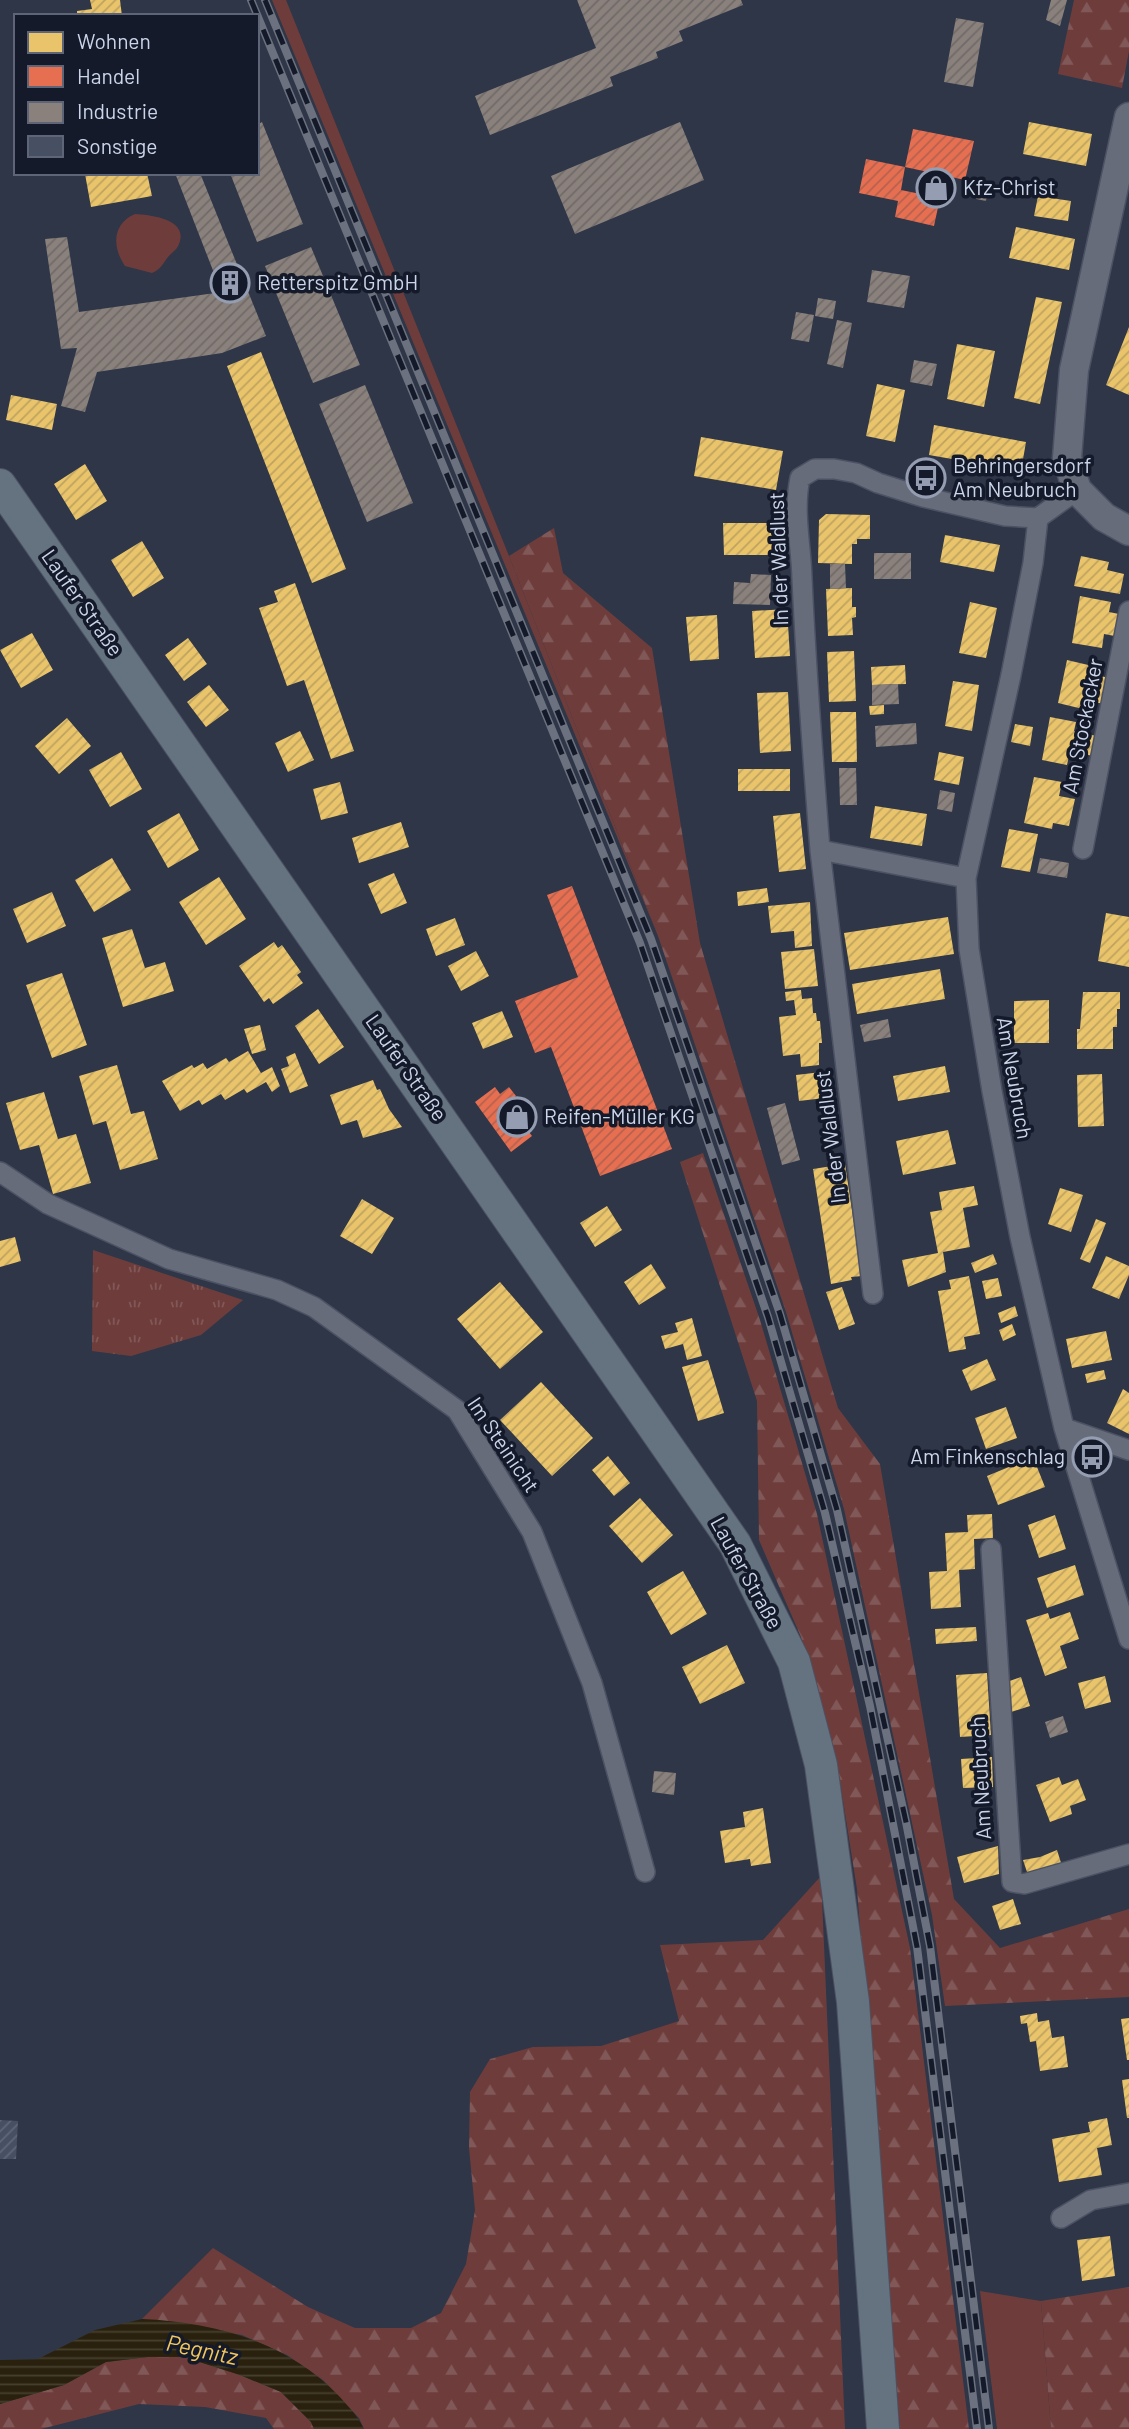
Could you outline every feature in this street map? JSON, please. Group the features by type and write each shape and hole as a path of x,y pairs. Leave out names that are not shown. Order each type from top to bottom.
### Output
{"main road":[{"name":"Laufer Straße","path":"0,485 735,1544 794,1662 821,1765 852,2002 883,2429"}],"street":[{"path":"1129,117 1074,370 1067,458 1077,490 1104,516 1129,531"},
{"name":"In der Waldlust","path":"873,1294 820,850 806,684 802,564 795,500 800,478 815,469 834,469 856,472 878,483 923,497 1005,516 1038,518"},
{"path":"1038,518 1077,490"},
{"name":"Am Neubruch","path":"1038,518 1011,675 966,878 969,949 992,1091 1020,1237 1064,1428 1129,1639"},
{"name":"Am Stockacker","path":"1083,849 1129,611"},
{"path":"820,850 966,878"},
{"name":"Im Steinicht","path":"0,1172 48,1204 145,1249 169,1259 277,1290 314,1307 457,1410 533,1532 592,1683 645,1872"},
{"path":"1064,1428 1129,1450"},
{"name":"Am Neubruch","path":"991,1549 1012,1882 1024,1884 1129,1854"},
{"path":"1061,2218 1091,2200 1129,2193"}],"green space":[{"path":"272,0 286,0 658,936"},
{"path":"1074,0 1129,0 1129,51 1122,88 1058,74"},
{"path":"135,214 167,220 179,229 181,236 177,248 152,273 125,266 118,251 118,230 127,218"},
{"path":"554,528 563,573 652,648 700,943 838,1408 880,1464 954,1899 1000,1948 1129,1909 1129,1997 945,2006 932,1915 844,1509 786,1312 658,936 509,556"},
{"path":"703,1153 760,1320 817,1514 910,1948 969,2429 900,2429 857,1889 838,1769 801,1637 759,1540 757,1401 680,1162"},
{"path":"93,1250 243,1300 201,1335 131,1356 92,1351"},
{"path":"821,1876 845,2429 364,2429 359,2418 323,2380 287,2355 242,2335 142,2319 213,2248 308,2307 355,2328 411,2328 441,2313 466,2264 475,2210 469,2148 470,2092 490,2059 533,2047 601,2046 679,2021 660,1945 763,1940"},
{"path":"1129,2287 1129,2429 1051,2429 1041,2301"},
{"path":"980,2291 1041,2301 1051,2429 997,2429"},
{"path":"148,2357 184,2357 281,2392 311,2422 314,2429 274,2429 266,2418 205,2407 139,2404 41,2429 0,2429 0,2404 64,2385 106,2362"}],"water":[{"name":"Pegnitz","path":"142,2319 222,2330 273,2348 318,2377 349,2407 364,2429 314,2429 311,2422 281,2392 184,2357 148,2357 106,2362 64,2385 0,2404 0,2360 38,2359 95,2330"}],"building: Wohnen":[{"path":"90,0 120,0 122,14 77,14 77,11 92,9"},
{"path":"1029,122 1092,134 1086,166 1023,154"},
{"path":"85,175 147,175 152,196 91,207"},
{"path":"1038,196 1071,201 1068,221 1034,216"},
{"path":"1016,227 1075,239 1069,270 1009,258"},
{"path":"1036,297 1062,302 1040,404 1014,398"},
{"path":"1129,327 1129,395 1106,385"},
{"path":"957,344 995,351 984,407 947,399"},
{"path":"261,352 346,569 312,583 227,366"},
{"path":"877,384 905,390 895,442 866,436"},
{"path":"11,395 57,404 52,430 6,420"},
{"path":"934,425 1026,442 1021,471 929,455"},
{"path":"701,437 783,451 776,490 694,476"},
{"path":"85,464 107,501 76,520 54,484"},
{"path":"826,514 870,515 870,539 857,539 857,544 852,544 852,564 818,563 819,520"},
{"path":"723,523 773,523 772,555 724,555"},
{"path":"945,535 1000,545 994,572 940,562"},
{"path":"142,541 164,578 133,597 111,560"},
{"path":"1081,556 1109,562 1107,570 1124,574 1120,594 1074,586"},
{"path":"295,583 354,751 331,759 304,680 287,686 259,608 278,602 274,591"},
{"path":"852,588 852,607 856,607 856,617 852,618 853,635 828,636 826,589"},
{"path":"1080,596 1111,602 1109,612 1124,615 1120,637 1104,634 1102,648 1072,643"},
{"path":"970,602 997,608 986,658 959,653"},
{"path":"787,609 790,656 755,658 752,611"},
{"path":"717,615 719,659 690,661 686,617"},
{"path":"32,633 53,670 21,688 0,650"},
{"path":"188,638 207,664 184,681 165,655"},
{"path":"854,651 856,701 829,702 827,652"},
{"path":"1067,660 1101,668 1099,676 1111,678 1105,704 1093,702 1091,711 1058,703"},
{"path":"905,665 906,684 872,685 871,667"},
{"path":"953,681 979,685 972,731 945,726"},
{"path":"209,685 229,710 206,727 187,702"},
{"path":"788,692 791,751 760,753 757,693"},
{"path":"884,705 884,714 870,715 869,706"},
{"path":"830,712 856,712 857,762 832,762"},
{"path":"1050,717 1076,722 1074,731 1097,736 1093,756 1070,751 1067,765 1042,760"},
{"path":"67,718 91,746 59,774 35,746"},
{"path":"1015,724 1033,727 1030,746 1011,742"},
{"path":"300,731 314,760 288,772 275,743"},
{"path":"121,752 142,789 110,807 89,770"},
{"path":"939,752 964,757 959,785 934,780"},
{"path":"738,769 790,769 790,791 738,791"},
{"path":"1034,777 1062,782 1059,796 1075,799 1069,826 1053,823 1052,829 1024,823"},
{"path":"340,782 348,813 321,820 313,789"},
{"path":"875,806 927,814 922,846 870,838"},
{"path":"179,813 199,850 168,868 147,831"},
{"path":"800,813 806,869 779,872 773,816"},
{"path":"401,822 409,847 359,863 352,838"},
{"path":"1009,829 1038,834 1030,872 1001,867"},
{"path":"112,858 131,890 94,912 75,880"},
{"path":"394,873 407,903 381,914 368,884"},
{"path":"219,877 246,919 206,945 179,902"},
{"path":"767,888 769,902 738,906 737,892"},
{"path":"52,892 66,926 27,943 13,909"},
{"path":"810,902 812,946 795,948 794,931 771,933 768,906"},
{"path":"1106,913 1129,917 1129,967 1098,961"},
{"path":"948,917 954,954 850,970 844,933"},
{"path":"455,918 465,945 436,956 426,929"},
{"path":"132,929 145,968 165,962 174,991 123,1007 102,938"},
{"path":"274,942 278,948 282,945 301,972 297,975 303,983 273,1004 269,998 264,1002 239,966"},
{"path":"814,949 818,986 785,989 781,952"},
{"path":"476,951 489,976 461,991 448,966"},
{"path":"940,969 945,999 857,1014 852,984"},
{"path":"62,973 87,1045 52,1058 26,985"},
{"path":"801,990 802,999 812,998 813,1013 816,1013 817,1021 820,1021 822,1043 819,1043 819,1065 801,1067 800,1054 783,1056 779,1017 796,1015 794,1000 786,1001 785,992"},
{"path":"1083,992 1120,992 1117,1027 1113,1027 1113,1049 1077,1049"},
{"path":"1049,1000 1049,1043 1014,1043 1014,1001"},
{"path":"318,1009 344,1047 319,1064 295,1026"},
{"path":"502,1011 513,1037 483,1049 472,1023"},
{"path":"260,1025 266,1050 252,1054 244,1029"},
{"path":"248,1051 261,1073 272,1067 280,1086 272,1092 266,1082 247,1093 244,1089 225,1100 221,1094 202,1105 199,1100 180,1111 162,1081 192,1065 194,1068 203,1063 207,1069 226,1058 229,1062"},
{"path":"295,1053 308,1086 290,1093 281,1069 289,1066 286,1057"},
{"path":"117,1065 131,1114 144,1111 158,1159 120,1170 106,1121 93,1125 79,1076"},
{"path":"945,1066 950,1092 898,1101 893,1076"},
{"path":"830,1071 833,1097 799,1101 796,1075"},
{"path":"1102,1074 1104,1126 1078,1127 1077,1075"},
{"path":"373,1080 402,1127 363,1138 357,1120 341,1125 330,1095"},
{"path":"44,1092 58,1139 76,1134 91,1183 53,1194 39,1145 20,1150 6,1103"},
{"path":"948,1130 956,1164 903,1175 896,1141"},
{"path":"845,1164 862,1276 831,1284 813,1169"},
{"path":"974,1186 978,1205 963,1208 970,1247 943,1252 946,1272 908,1287 902,1260 938,1253 930,1212 942,1210 939,1192"},
{"path":"1060,1188 1083,1195 1071,1232 1048,1224"},
{"path":"362,1199 394,1218 372,1254 340,1236"},
{"path":"607,1206 622,1230 595,1247 580,1223"},
{"path":"1096,1219 1106,1223 1090,1263 1080,1259"},
{"path":"15,1237 21,1261 0,1267 0,1241"},
{"path":"993,1254 997,1264 975,1273 971,1263"},
{"path":"1106,1256 1129,1266 1129,1275 1119,1299 1092,1288"},
{"path":"651,1264 666,1288 639,1305 624,1282"},
{"path":"969,1276 980,1334 964,1337 966,1349 949,1352 938,1291 951,1289 949,1280"},
{"path":"998,1278 1002,1296 986,1299 982,1281"},
{"path":"500,1282 543,1332 500,1369 457,1319"},
{"path":"842,1287 855,1324 839,1330 826,1292"},
{"path":"1015,1306 1018,1316 1001,1323 998,1313"},
{"path":"692,1318 702,1356 687,1360 683,1344 665,1349 661,1336 678,1332 675,1323"},
{"path":"1012,1324 1016,1335 1003,1341 999,1330"},
{"path":"1106,1331 1112,1360 1072,1368 1066,1339"},
{"path":"987,1359 996,1380 971,1391 962,1370"},
{"path":"708,1360 724,1413 698,1421 682,1367"},
{"path":"1104,1370 1106,1379 1087,1383 1085,1374"},
{"path":"541,1382 593,1438 552,1476 500,1420"},
{"path":"1123,1389 1129,1393 1129,1434 1107,1423"},
{"path":"1006,1407 1017,1438 986,1449 975,1418"},
{"path":"608,1456 630,1483 614,1496 592,1470"},
{"path":"1033,1457 1045,1487 998,1505 987,1476"},
{"path":"640,1498 673,1535 642,1563 609,1526"},
{"path":"992,1514 993,1538 974,1539 975,1569 959,1570 961,1607 931,1609 929,1572 947,1571 945,1533 968,1532 967,1515"},
{"path":"1055,1515 1066,1549 1039,1558 1028,1525"},
{"path":"1075,1565 1084,1595 1047,1608 1037,1578"},
{"path":"683,1571 707,1614 671,1635 647,1592"},
{"path":"1070,1612 1079,1639 1060,1646 1067,1668 1045,1676 1026,1620 1048,1613 1050,1619"},
{"path":"976,1627 977,1641 936,1644 935,1629"},
{"path":"727,1645 745,1683 700,1704 682,1667"},
{"path":"987,1673 991,1735 960,1737 956,1675"},
{"path":"1105,1676 1111,1702 1085,1709 1078,1683"},
{"path":"1021,1677 1030,1706 1005,1714 1004,1683"},
{"path":"992,1757 993,1787 963,1788 961,1759"},
{"path":"1059,1777 1062,1785 1078,1779 1086,1800 1070,1806 1072,1814 1050,1822 1036,1785"},
{"path":"763,1808 771,1863 751,1866 750,1859 725,1863 720,1831 745,1827 743,1812"},
{"path":"998,1846 999,1874 964,1883 957,1857"},
{"path":"1057,1850 1062,1866 1028,1875 1023,1860"},
{"path":"1013,1899 1021,1924 1000,1930 992,1906"},
{"path":"1037,2013 1038,2022 1049,2020 1052,2038 1064,2036 1068,2067 1040,2071 1036,2041 1030,2042 1027,2023 1021,2024 1020,2016"},
{"path":"1129,2018 1129,2060 1127,2060 1121,2019"},
{"path":"1129,2079 1129,2118 1127,2118 1122,2080"},
{"path":"1107,2118 1112,2145 1097,2148 1102,2175 1059,2182 1052,2139 1090,2132 1088,2122"},
{"path":"1110,2236 1115,2276 1082,2281 1077,2240"}],"building: Handel":[{"path":"913,129 974,141 965,180 905,167"},
{"path":"866,159 905,167 901,190 940,198 934,226 895,217 898,201 859,193"},
{"path":"572,886 672,1149 600,1176 551,1047 535,1053 515,1001 578,977 547,895"},
{"path":"495,1087 500,1094 509,1087 516,1096 507,1103 532,1136 511,1152 475,1102"}],"building: Industrie":[{"path":"577,0 741,0 743,5 679,31 683,41 656,52 658,58 610,77 613,86 490,135 475,96 596,48"},
{"path":"1051,0 1067,0 1060,26 1046,20"},
{"path":"956,18 984,23 973,87 944,82"},
{"path":"262,122 303,224 257,242 231,175 259,175 259,124"},
{"path":"680,122 704,180 575,234 551,176"},
{"name":"Retterspitz GmbH","path":"176,175 201,175 266,336 222,353 97,372 85,412 61,406 77,348 61,349 45,239 67,237 79,312 215,293 214,273"},
{"path":"979,184 989,186 986,201 976,199"},
{"path":"311,247 360,365 313,383 265,266"},
{"path":"872,270 910,276 904,308 867,302"},
{"path":"818,298 836,301 833,319 815,316"},
{"path":"796,312 814,315 809,342 791,339"},
{"path":"837,320 852,323 843,368 827,364"},
{"path":"914,360 937,364 932,386 910,382"},
{"path":"365,385 413,503 367,522 319,404"},
{"path":"874,553 911,553 911,579 874,579"},
{"path":"830,564 845,564 846,588 830,589"},
{"path":"751,574 771,575 770,605 733,604 734,582 750,583"},
{"path":"898,684 899,704 872,705 872,685"},
{"path":"916,723 917,744 876,747 875,726"},
{"path":"839,768 856,768 857,805 840,805"},
{"path":"940,790 955,793 952,812 937,809"},
{"path":"1040,858 1069,863 1067,878 1037,873"},
{"path":"888,1019 891,1037 864,1042 860,1025"},
{"path":"785,1103 800,1160 782,1165 767,1108"},
{"path":"1063,1716 1068,1732 1050,1738 1045,1722"},
{"path":"654,1771 676,1773 674,1795 652,1792"}],"building: Sonstige":[{"path":"0,2120 18,2121 16,2159 0,2159"}],"railway":[{"path":"251,0 257,14"},
{"path":"265,0 651,939 780,1314 837,1510 906,1822 930,1946 989,2429"},
{"path":"259,19 640,943 768,1317 825,1513 870,1706 917,1947 977,2429"}],"place":[{"name":"Kfz-Christ","path":"936,188"},
{"name":"Retterspitz GmbH","path":"230,283"},
{"name":"Behringersdorf Am Neubruch","path":"926,478"},
{"name":"Reifen-Müller KG","path":"517,1117"},
{"name":"Am Finkenschlag","path":"1092,1457"}]}
